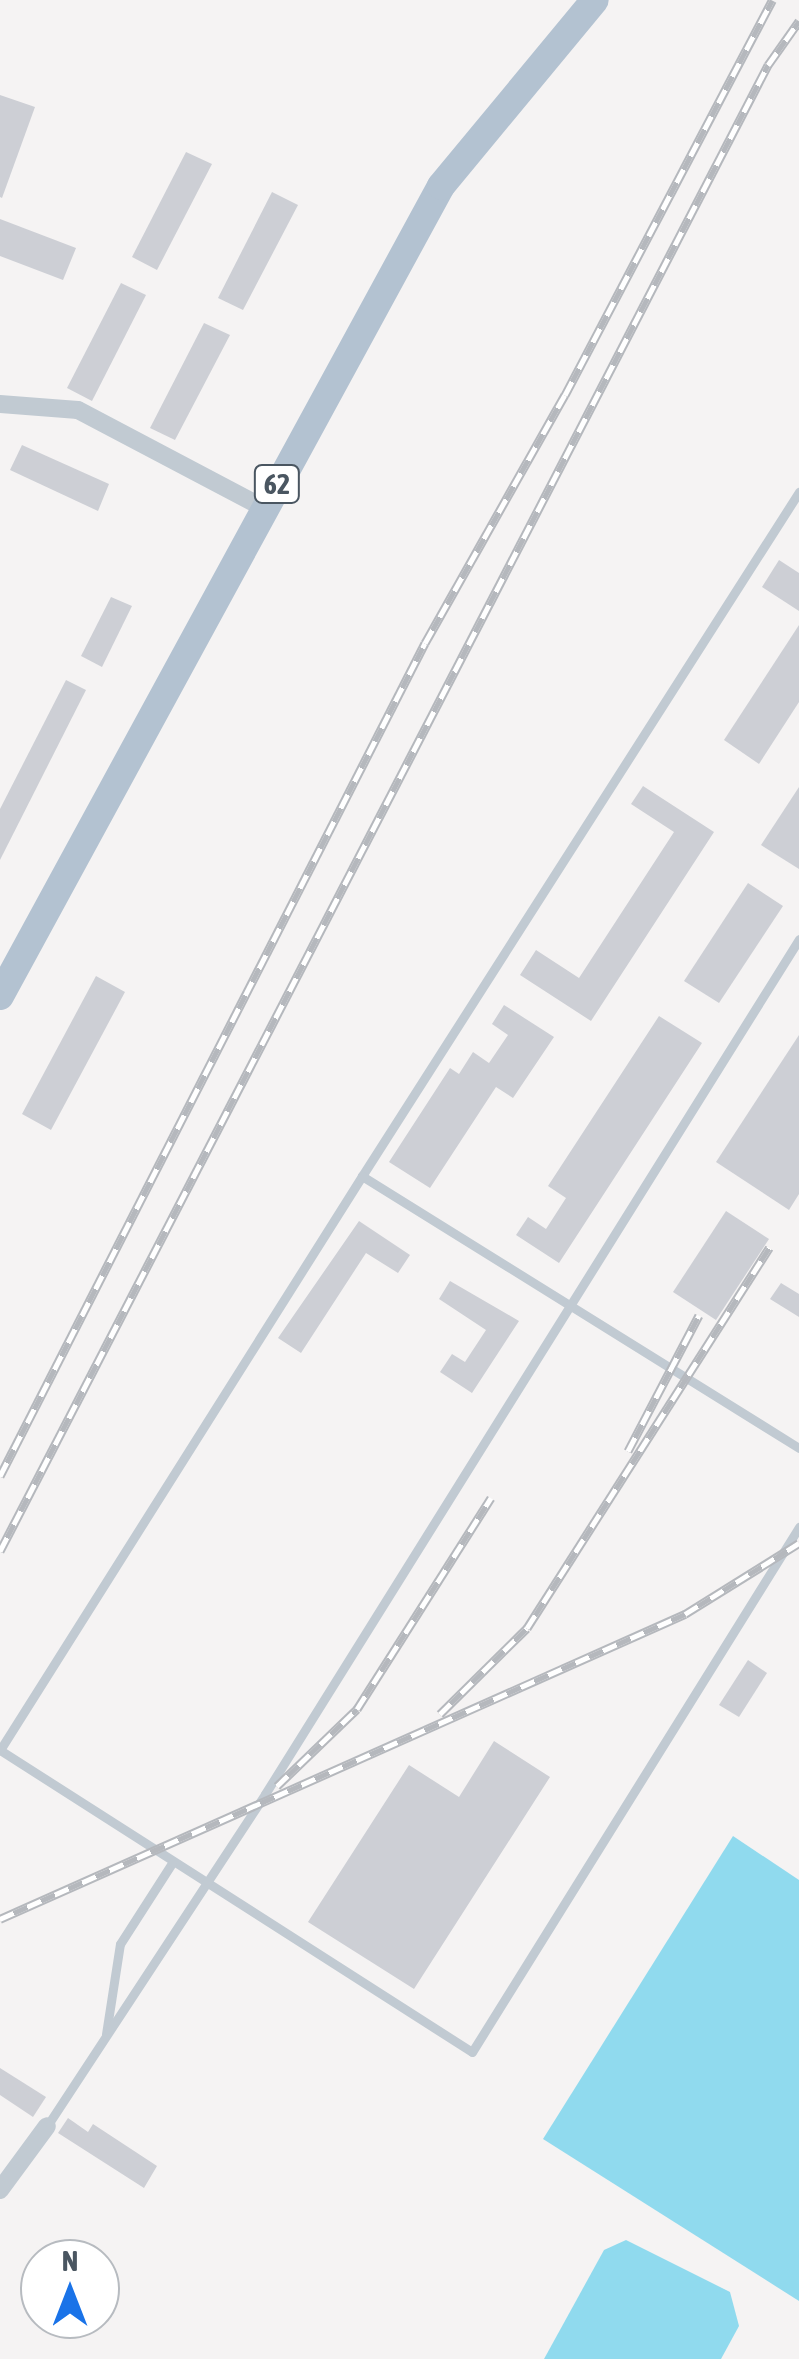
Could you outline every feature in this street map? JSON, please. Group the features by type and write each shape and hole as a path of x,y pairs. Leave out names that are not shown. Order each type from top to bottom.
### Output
{"main road":[{"name":"62","path":"0,996 440,186 595,0"}],"street":[{"path":"0,404 78,410 264,508"},
{"path":"0,2190 47,2126"}],"lane":[{"path":"799,492 0,1750 472,2052 799,1527"},
{"path":"47,2126 206,1885 799,938"},
{"path":"362,1176 799,1448"},
{"path":"106,2038 120,1944 172,1863"}],"water":[{"path":"733,1836 799,1880 799,2301 543,2139"},
{"path":"626,2240 730,2292 739,2326 721,2359 544,2359 604,2250"}],"building":[{"path":"0,95 35,107 2,198 0,197"},
{"path":"186,152 212,164 157,270 132,257"},
{"path":"272,192 298,205 243,310 218,298"},
{"path":"0,219 76,248 63,280 0,256"},
{"path":"121,283 146,295 92,401 67,388"},
{"path":"204,323 230,335 175,440 150,428"},
{"path":"22,445 109,484 98,511 10,470"},
{"path":"779,560 799,573 799,611 762,587"},
{"path":"111,597 132,606 102,667 81,656"},
{"path":"799,625 799,702 759,764 724,740"},
{"path":"66,680 86,690 0,860 0,809"},
{"path":"643,786 714,832 591,1021 520,975 536,950 579,978 674,832 631,804"},
{"path":"799,787 799,869 761,845"},
{"path":"748,883 783,906 719,1003 684,981"},
{"path":"96,976 125,992 51,1130 22,1114"},
{"path":"504,1005 554,1037 513,1098 496,1087 430,1188 389,1162 450,1068 459,1074 473,1052 489,1063 508,1035 492,1024"},
{"path":"659,1016 702,1043 559,1263 516,1235 528,1217 546,1229 566,1198 548,1186"},
{"path":"799,1035 799,1194 789,1210 716,1162"},
{"path":"726,1211 769,1239 716,1320 673,1292"},
{"path":"359,1221 410,1255 398,1273 366,1253 301,1353 278,1338"},
{"path":"450,1281 519,1321 472,1393 440,1372 452,1354 465,1362 486,1330 439,1299"},
{"path":"781,1283 799,1294 799,1317 770,1299"},
{"path":"748,1660 767,1673 739,1717 719,1705"},
{"path":"494,1741 550,1777 414,1989 308,1922 409,1765 459,1797"},
{"path":"0,2068 46,2097 33,2117 0,2095"},
{"path":"68,2118 88,2132 93,2124 157,2166 144,2188 58,2133"}],"railway":[{"path":"0,1476 425,643 565,395 772,0"},
{"path":"0,1551 768,65 799,21"},
{"path":"440,1714 527,1628 769,1248"},
{"path":"628,1451 699,1315"},
{"path":"277,1786 357,1709 491,1498"},
{"path":"0,1919 685,1614 799,1543"}]}
